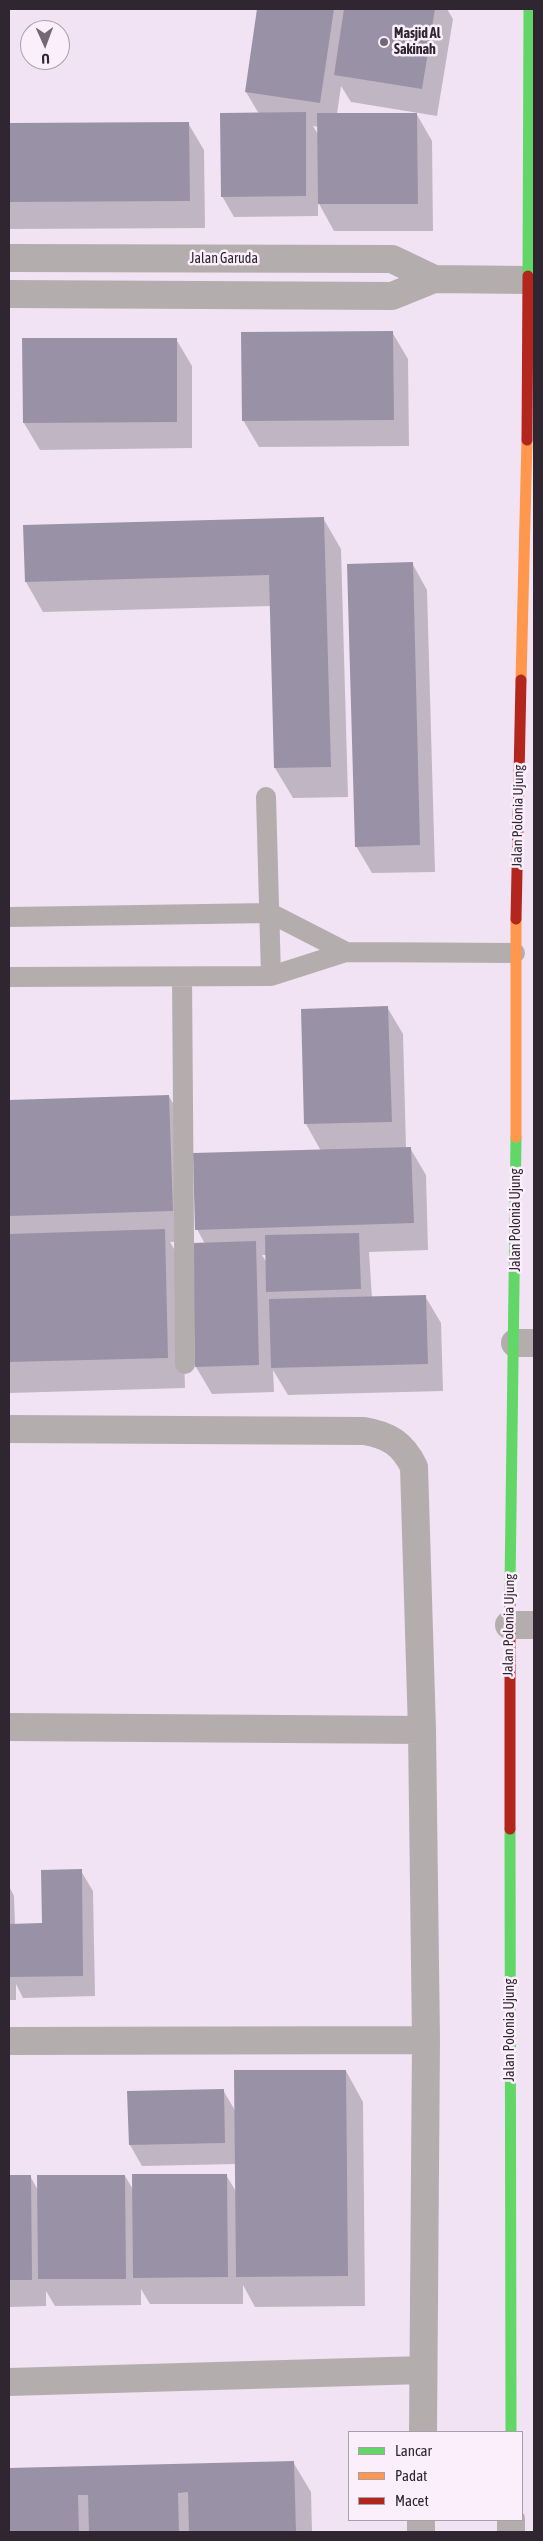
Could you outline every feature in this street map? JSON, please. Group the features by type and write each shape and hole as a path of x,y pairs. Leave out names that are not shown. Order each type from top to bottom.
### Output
{"street":[{"name":"Jalan Polonia Ujung","path":"511,2431 522,1625 526,1056 515,953 531,392 528,280 529,9"},
{"name":"Jalan Garuda","path":"9,258 392,259 434,279"},
{"path":"392,259 392,296"},
{"name":"Jalan Garuda","path":"9,294 392,296 434,279 528,280"},
{"path":"9,1429 364,1431 380,1434 395,1441 407,1453 414,1467 416,1483 422,1730 426,2040 422,2431"},
{"path":"9,1727 422,1730"},
{"path":"9,2041 426,2040"},
{"path":"9,2382 424,2370"}],"lane":[{"path":"266,796 271,976"},
{"path":"9,918 270,913 346,952"},
{"path":"9,977 271,976 346,952 515,953"},
{"path":"182,976 185,1364"}],"building":[{"path":"257,9 334,9 320,103 245,92"},
{"name":"Masjid Al Sakinah","path":"344,9 435,9 422,89 334,75"},
{"path":"306,112 306,196 221,197 220,113"},
{"path":"317,113 417,113 418,204 318,204"},
{"path":"189,122 190,201 9,202 9,123"},
{"path":"393,331 394,420 242,421 241,332"},
{"path":"22,338 177,338 177,422 23,423"},
{"path":"324,517 331,767 274,768 269,575 25,582 23,525"},
{"path":"413,562 420,845 355,847 347,564"},
{"path":"388,1006 392,1122 304,1124 301,1009"},
{"path":"169,1095 173,1211 9,1216 9,1100"},
{"path":"411,1147 414,1223 195,1230 193,1153"},
{"path":"165,1229 168,1358 9,1362 9,1234"},
{"path":"359,1233 361,1289 266,1292 265,1235"},
{"path":"256,1241 259,1365 195,1367 192,1243"},
{"path":"426,1295 428,1364 271,1368 269,1299"},
{"path":"82,1869 83,1976 10,1977 9,1924 42,1923 41,1870"},
{"path":"234,2070 346,2070 348,2276 236,2277"},
{"path":"224,2089 225,2143 129,2145 127,2091"},
{"path":"132,2174 227,2174 228,2277 133,2278"},
{"path":"9,2175 31,2175 32,2280 9,2280"},
{"path":"37,2175 125,2175 126,2279 38,2279"},
{"path":"294,2461 296,2532 189,2531 188,2492 178,2493 179,2532 89,2532 88,2495 78,2495 79,2532 9,2532 9,2468"}],"traffic: fast":[{"path":"528,276 529,9"},
{"path":"510,1585 516,1137"},
{"path":"510,1829 511,2431"}],"traffic: slow":[{"path":"521,680 527,440"},
{"path":"516,919 516,1137"}],"traffic: jam":[{"path":"527,440 528,276"},
{"path":"516,919 521,680"},
{"path":"510,1585 510,1829"}],"place":[{"name":"Masjid Al Sakinah","path":"384,42"}]}
